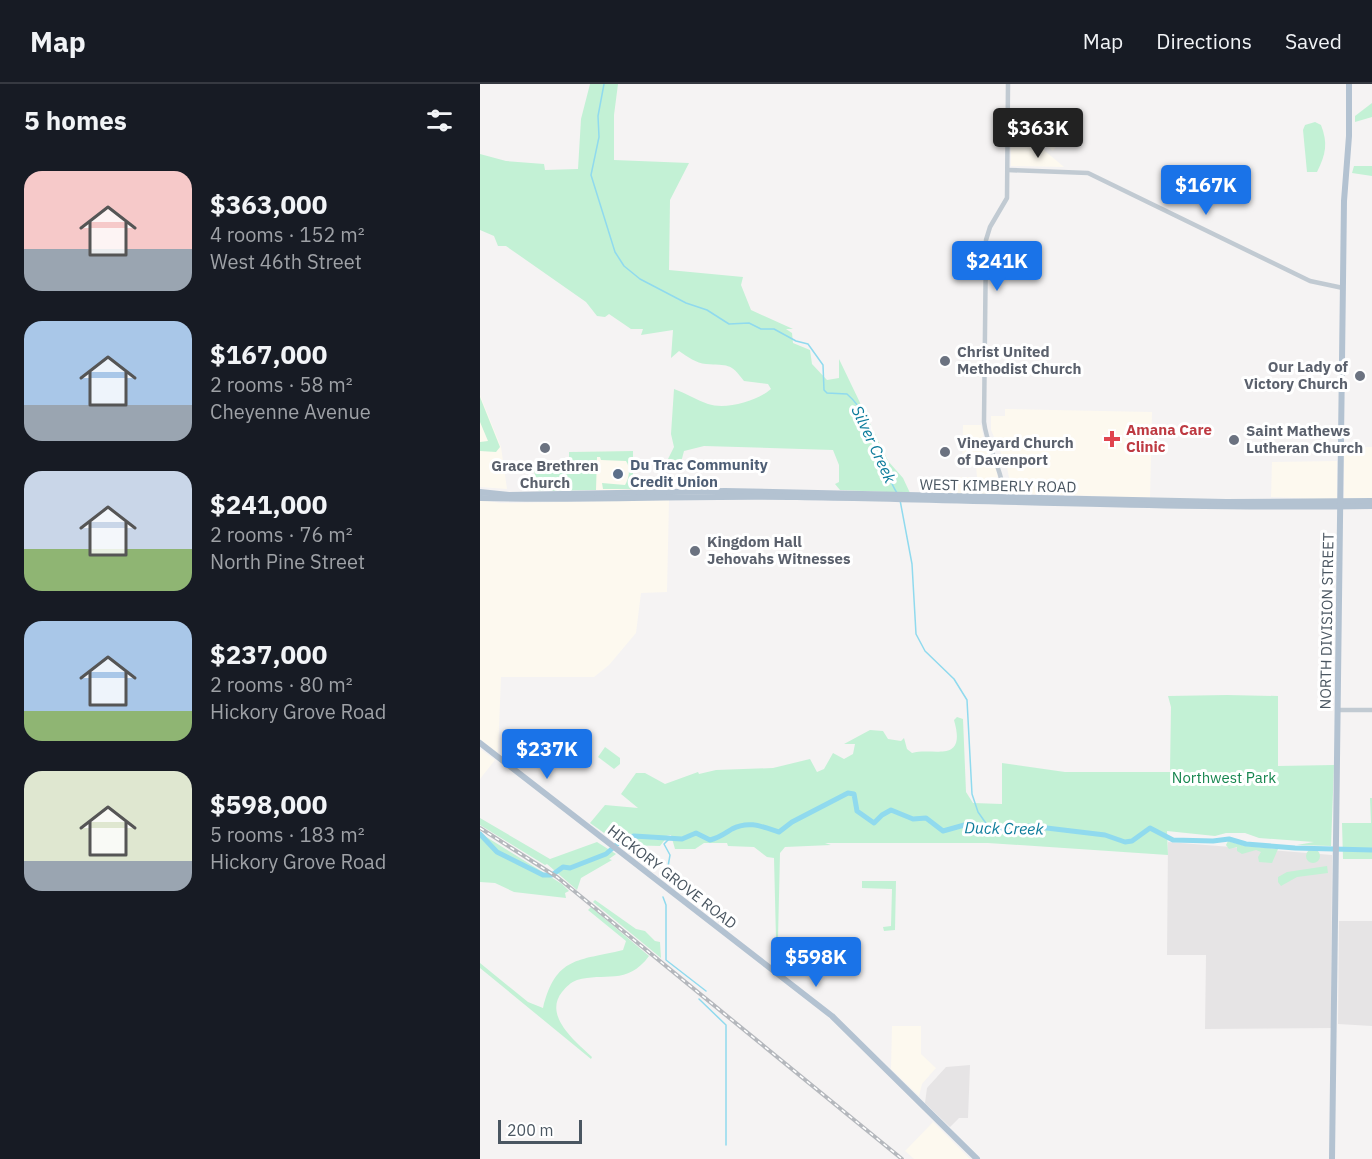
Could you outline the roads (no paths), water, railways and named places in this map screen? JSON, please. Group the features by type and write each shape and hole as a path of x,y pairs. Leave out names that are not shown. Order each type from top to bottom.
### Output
{"main road":[{"name":"NORTH DIVISION STREET","path":"1332,1159 1343,288 1349,84"},
{"name":"WEST KIMBERLY ROAD","path":"480,492 532,497"},
{"name":"WEST KIMBERLY ROAD","path":"480,498 893,497 1173,507 1341,504 1372,501"},
{"name":"WEST KIMBERLY ROAD","path":"1341,504 1372,506"},
{"name":"HICKORY GROVE ROAD","path":"480,743 832,1016 977,1159"}],"street":[{"path":"1004,500 1002,477 985,428 986,240 990,227 1006,203 1008,84"},
{"path":"1008,170 1067,171 1099,178 1311,281 1343,288"},
{"path":"1338,710 1372,710"}],"waterway":[{"name":"Silver Creek","path":"604,84 598,116 599,137 591,175 615,252 624,266 640,279 686,303 707,310 729,324 749,323 761,329 774,329 796,341 808,344 823,365 824,390 827,393 847,394 857,404 871,428 897,493"},
{"name":"Silver Creek","path":"900,500 912,564 916,634 925,651 954,679 967,700 972,794 978,812 990,829"},
{"name":"Duck Creek","path":"480,834 497,852 543,875 552,875 563,867 570,868 606,854 623,839 634,836 682,839 696,833 710,840 744,825 762,826 779,832 792,822 848,793 854,794 857,811 874,823 891,810 913,819 926,818 943,831 968,824 1012,831 1030,826 1105,835 1125,842 1132,841 1150,828 1173,840 1229,839 1246,844 1295,848 1372,850"},
{"path":"666,878 670,855 664,844 670,838"},
{"path":"663,897 666,905 666,960 706,991"},
{"path":"699,999 726,1025 726,1145"}],"railway":[{"path":"480,828 557,877 902,1159"}],"place":[{"name":"Christ United Methodist Church","path":"945,361"},
{"name":"Our Lady of Victory Church","path":"1360,376"},
{"name":"Amana Care Clinic","path":"1112,439"},
{"name":"Saint Mathews Lutheran Church","path":"1234,440"},
{"name":"Grace Brethren Church","path":"545,448"},
{"name":"Vineyard Church of Davenport","path":"945,452"},
{"name":"Du Trac Community Credit Union","path":"618,474"},
{"name":"Kingdom Hall Jehovahs Witnesses","path":"695,551"}],"park label":[{"name":"Northwest Park","path":"1224,778"}]}
